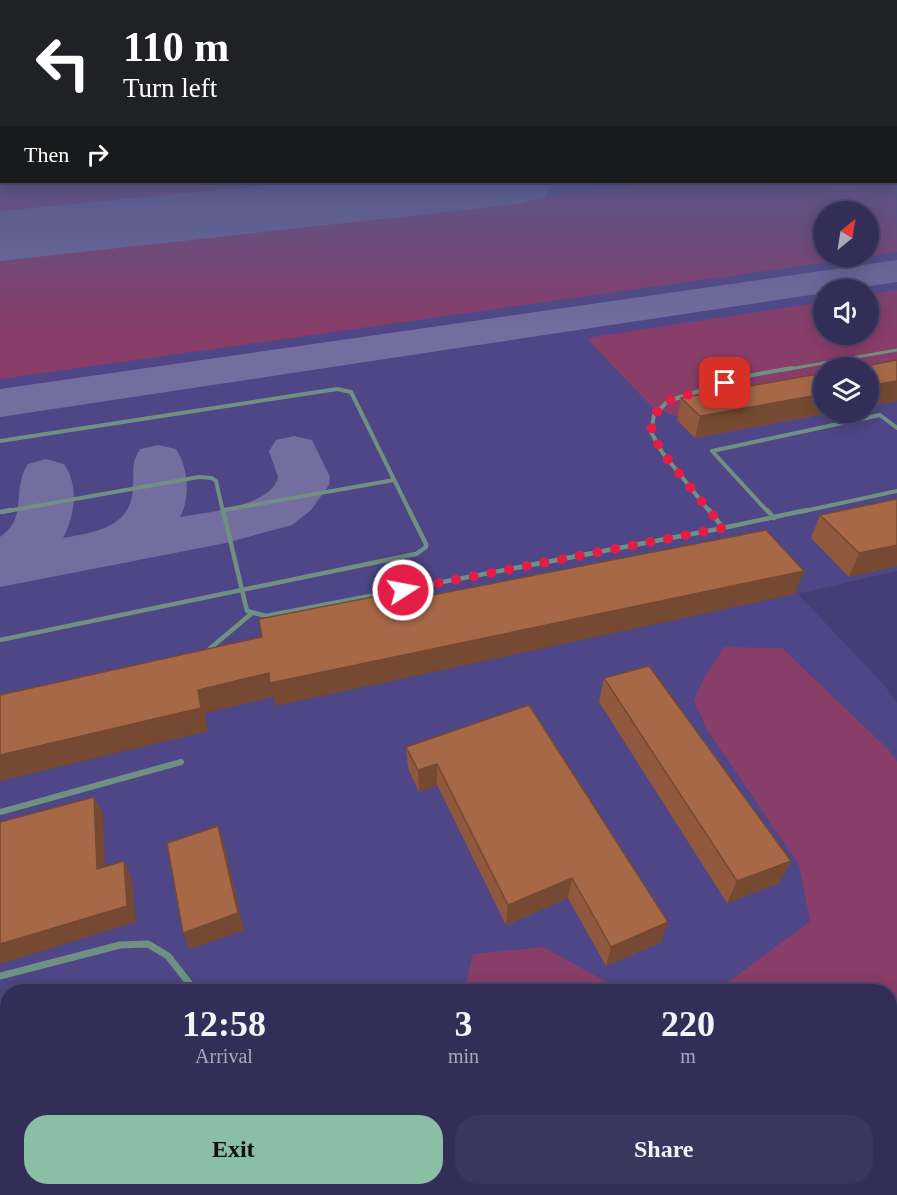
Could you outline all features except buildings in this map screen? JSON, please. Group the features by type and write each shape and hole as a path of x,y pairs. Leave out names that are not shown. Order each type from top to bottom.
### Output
{"lane":[{"path":"723,528 662,452 651,432 654,415 668,401 747,376 897,350"},
{"path":"0,441 343,389 351,392 426,544 422,551 416,554 0,640"},
{"path":"774,518 711,451 880,415 897,428"},
{"path":"0,512 206,477 216,481 247,611 251,614 266,616 774,518 897,491"},
{"path":"224,510 394,480"},
{"path":"199,655 222,640 251,614"},
{"path":"0,812 181,762"},
{"path":"0,976 120,945 148,944 168,956 189,984"}],"shaded area":[{"path":"0,222 813,222 813,267 879,267 879,222 897,222 897,571 798,594 885,686 897,703 897,984 0,984"},
{"path":"306,222 813,222 813,264 0,379 0,255"},
{"path":"879,222 897,222 897,252 879,255"},
{"path":"897,290 897,373 879,370 879,357 813,357 813,389 675,416 652,407 589,341 592,337 813,304 813,345 879,345 879,293"},
{"path":"724,647 782,648 888,749 897,762 897,984 699,984 727,983 810,921 799,865 706,728 694,700 704,678"},
{"path":"543,947 611,984 466,984 473,954"}],"taxiway":[{"path":"0,403 897,271"},
{"path":"0,568 226,526 273,513 292,499 303,485 304,477 294,451"},
{"path":"103,548 113,546 141,530 155,513 160,495 158,460"},
{"path":"0,562 26,545 35,537 40,528 46,506 46,475"}],"runway":[{"path":"0,236 137,222"}],"route":[{"path":"403,590 723,528 662,452 651,432 654,415 668,401 725,383"}]}
